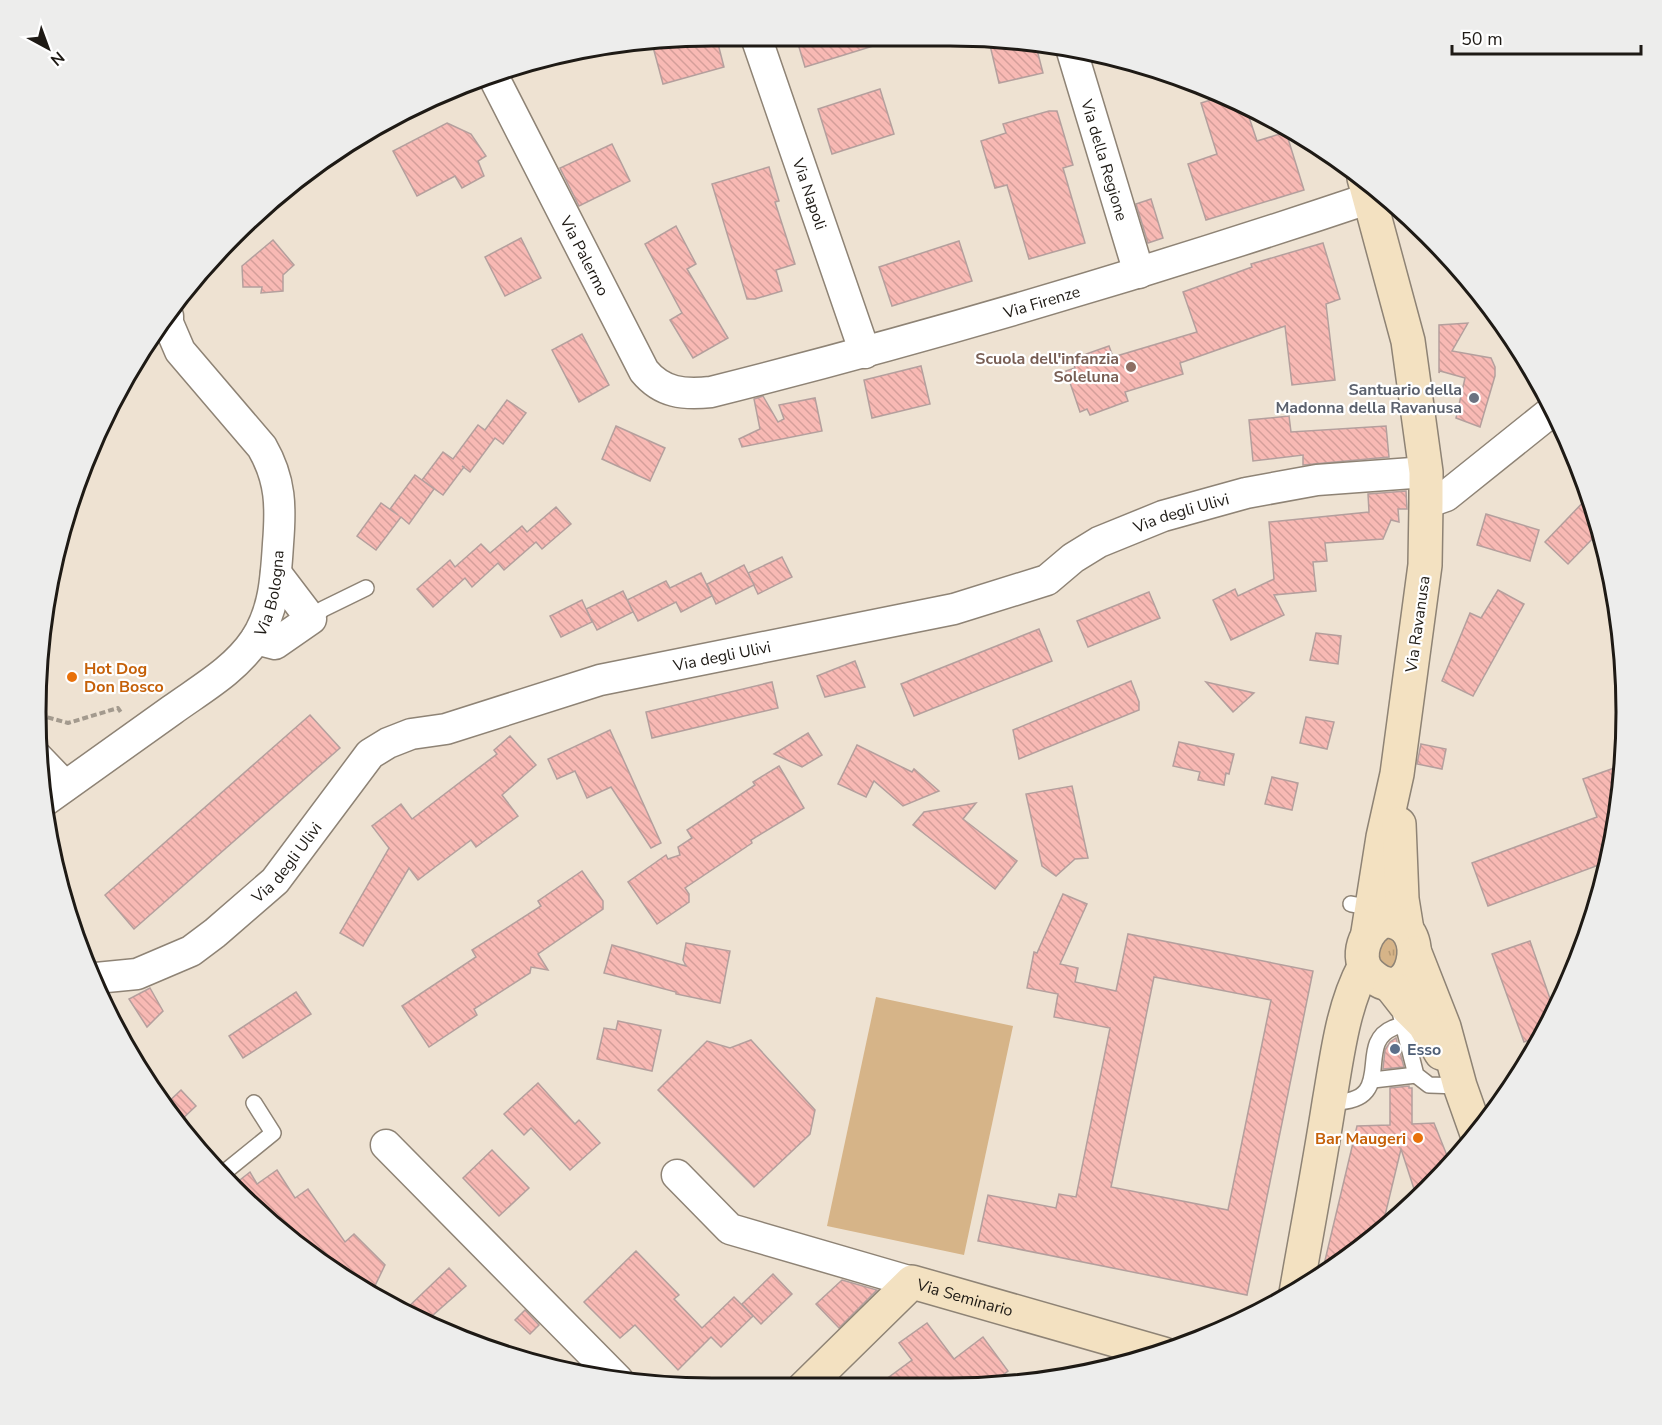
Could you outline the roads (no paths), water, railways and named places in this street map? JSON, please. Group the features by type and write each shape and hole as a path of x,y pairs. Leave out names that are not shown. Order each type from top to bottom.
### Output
{"main road":[{"name":"Via Ravanusa","path":"1369,196 1408,341 1426,488 1425,565 1397,774"},
{"path":"1397,774 1363,915 1365,942 1379,978 1408,1008 1414,1025 1460,1086"},
{"path":"1397,774 1402,899 1411,942 1444,1027 1460,1086 1474,1123"},
{"path":"1298,1279 1334,1069 1350,999 1379,978 1401,982 1412,966 1411,942 1393,921 1379,923 1363,915"},
{"name":"Via Seminario","path":"814,1378 912,1282 1146,1349"}],"street":[{"name":"Via Napoli","path":"759,46 865,353"},
{"name":"Via della Regione","path":"1074,58 1139,273"},
{"name":"Via Palermo","path":"497,82 644,371 652,381 667,390 687,394 711,392"},
{"name":"Via Firenze","path":"711,392 865,353 1139,273 1362,190"},
{"name":"Via Bologna","path":"55,793 231,668 256,639 265,621 272,598 280,518 278,485 271,463 262,447 180,351 170,327"},
{"path":"1426,488 1446,496 1546,416"},
{"name":"Via degli Ulivi","path":"102,977 137,974 191,951 215,933 275,881 370,754 388,743 411,734 446,729 600,680 954,609 1047,580 1073,558 1099,542 1163,516 1246,493 1317,480 1426,488"},
{"path":"256,639 275,644 311,619 276,573"},
{"path":"386,1145 608,1370"},
{"path":"677,1174 730,1229 912,1282"}],"lane":[{"path":"311,619 323,609 366,588"},
{"path":"1330,1102 1347,1103 1361,1096 1373,1080 1375,1046 1382,1034 1393,1028 1414,1025 1416,1075"},
{"path":"1373,1080 1416,1075 1429,1085 1460,1086"},
{"path":"228,1169 273,1133 254,1103"}],"place":[{"name":"Scuola dell'infanzia Soleluna","path":"1131,367"},
{"name":"Santuario della Madonna della Ravanusa","path":"1474,398"},
{"name":"Hot Dog Don Bosco","path":"72,677"},
{"name":"Esso","path":"1395,1049"},
{"name":"Bar Maugeri","path":"1418,1138"}]}
